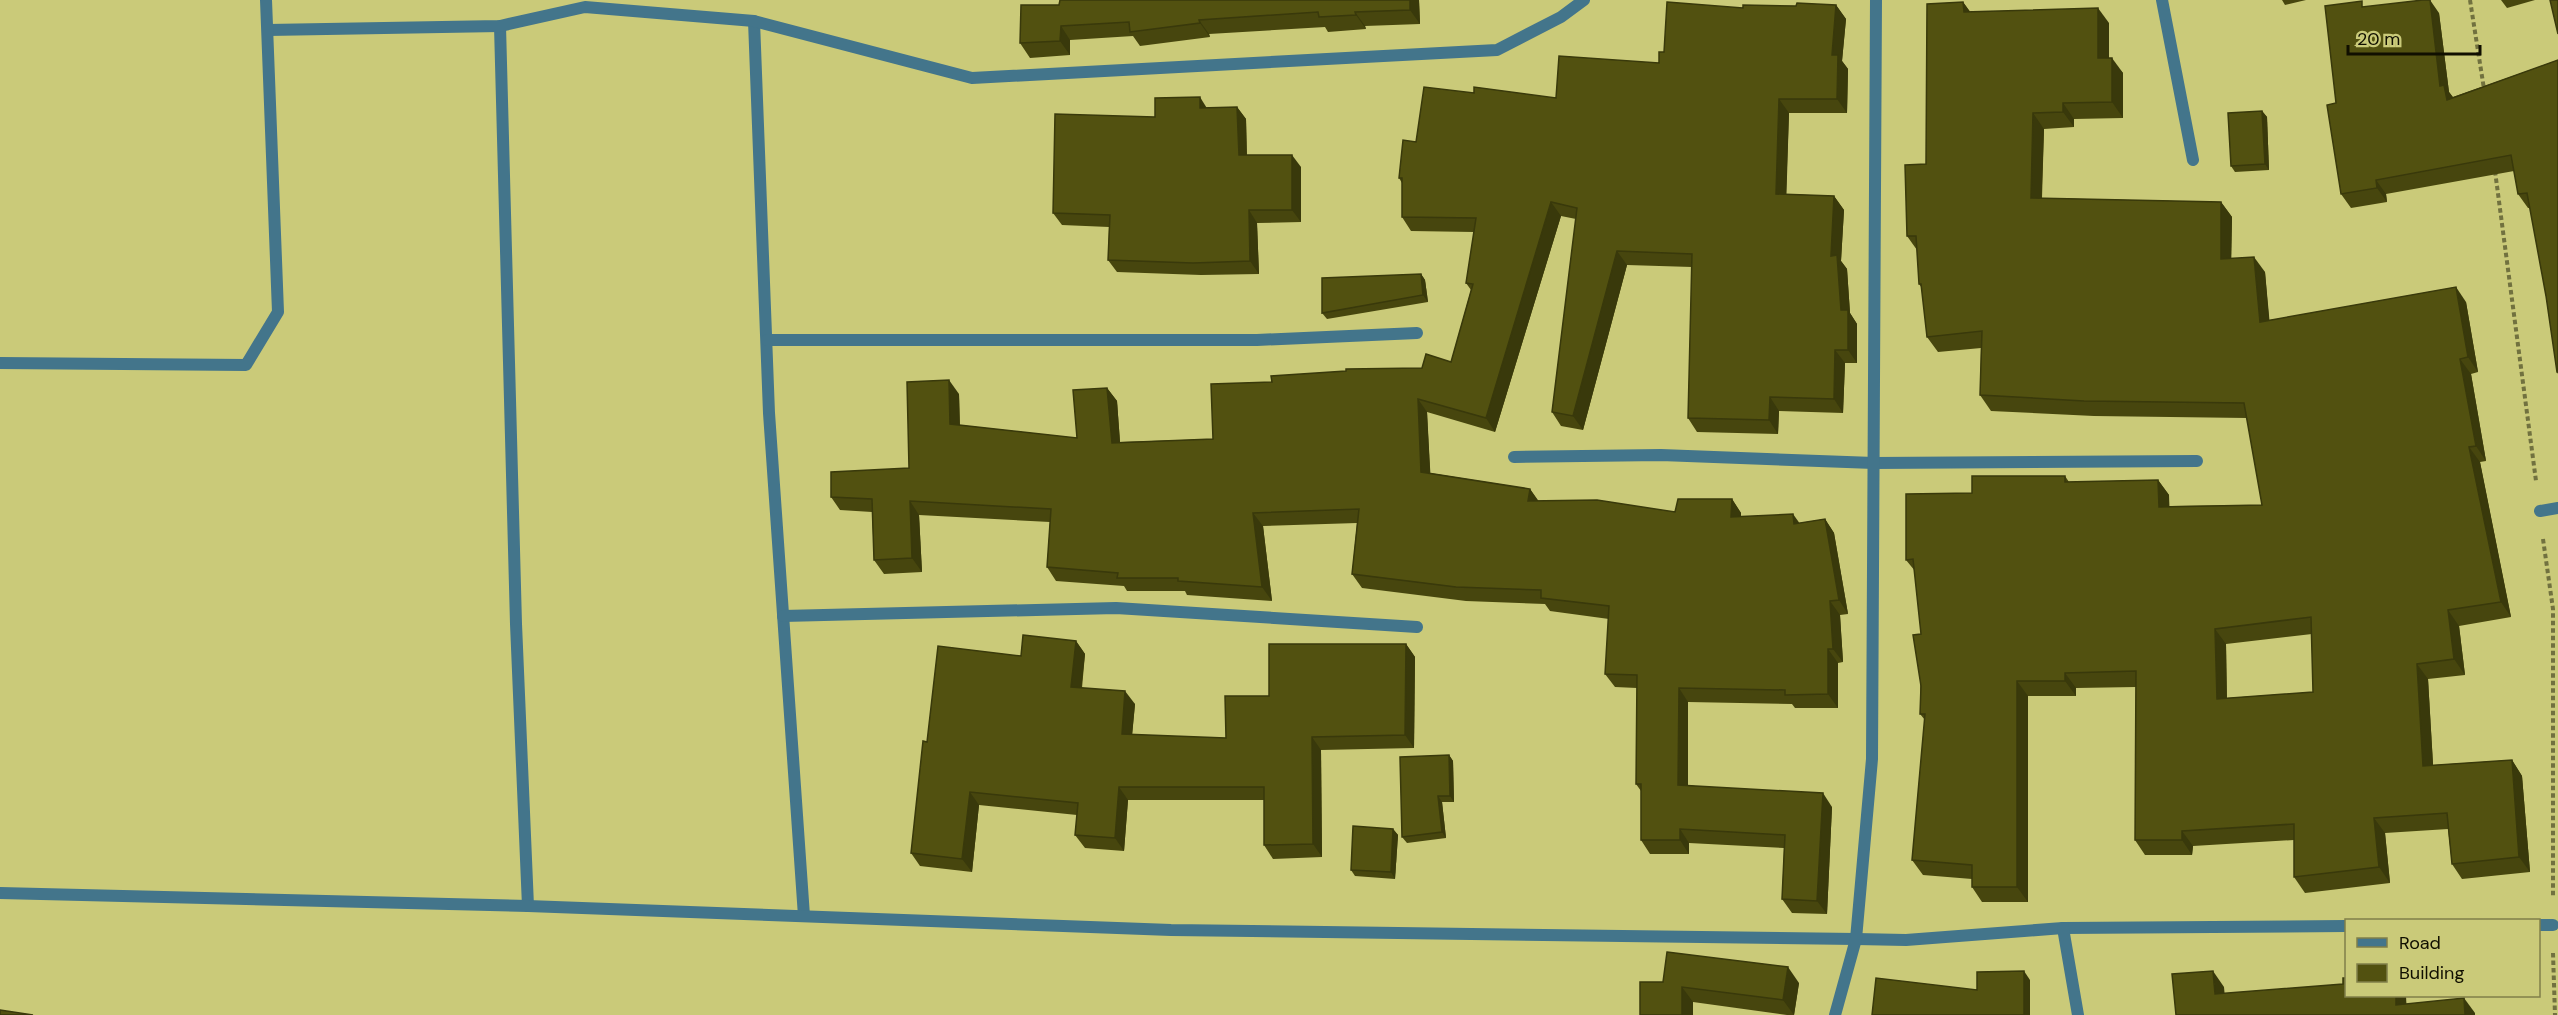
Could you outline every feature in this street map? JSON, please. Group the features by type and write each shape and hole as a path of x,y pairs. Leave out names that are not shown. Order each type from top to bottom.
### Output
{"street":[{"path":"0,363 246,365 278,312 266,0"},
{"path":"268,30 501,26 585,7 754,21 972,78 1497,50 1561,17 1584,0"},
{"path":"1835,1015 1856,939 1872,759 1876,0"},
{"path":"2162,0 2193,160"},
{"path":"754,21 769,413 804,916"},
{"path":"501,26 516,624 528,906"},
{"path":"767,340 1257,340 1417,333"},
{"path":"1514,457 1661,455 1874,463 2197,461"},
{"path":"2540,511 2558,508"},
{"path":"783,616 1116,608 1417,627"},
{"path":"0,893 528,906 1171,930 1905,940 2063,928 2345,926"},
{"path":"2540,925 2553,925"},
{"path":"2063,928 2078,1015"}],"building":[{"path":"1060,0 1410,0 1410,10 1355,12 1356,15 1319,17 1318,12 1199,20 1200,23 1130,32 1129,22 1061,26 1060,41 1020,43 1021,5 1059,5"},
{"path":"2430,0 2440,86 2444,85 2447,100 2558,60 2558,372 2527,193 2518,194 2511,155 2376,180 2377,188 2341,194 2327,105 2336,103 2325,6 2362,1 2362,7"},
{"path":"2550,0 2558,0 2558,34"},
{"path":"1667,2 1743,8 1743,5 1796,6 1797,3 1836,5 1832,55 1838,55 1837,99 1779,99 1776,194 1834,196 1831,256 1837,255 1841,310 1848,310 1848,350 1835,350 1834,399 1770,397 1769,420 1688,418 1692,254 1617,251 1573,416 1552,412 1577,208 1551,202 1486,418 1418,399 1421,472 1530,489 1528,501 1597,500 1675,512 1678,499 1732,499 1731,517 1793,514 1794,524 1825,519 1839,600 1830,601 1833,649 1828,649 1828,694 1785,695 1785,690 1679,688 1678,785 1823,793 1817,901 1782,899 1785,835 1680,829 1680,840 1641,840 1641,784 1636,784 1637,675 1605,674 1609,606 1541,598 1541,590 1456,587 1352,574 1359,509 1253,513 1262,587 1178,581 1178,578 1117,578 1118,573 1047,567 1051,509 910,501 912,558 874,560 872,499 831,497 831,472 909,468 907,382 949,380 950,424 1077,438 1073,390 1107,388 1112,443 1213,439 1211,384 1272,382 1271,376 1346,371 1346,369 1422,368 1426,354 1451,362 1473,284 1466,283 1476,218 1402,217 1402,178 1399,178 1403,140 1416,142 1424,87 1474,93 1474,87 1556,98 1559,56 1659,63 1659,52 1664,52"},
{"path":"1963,2 1964,12 2098,8 2098,58 2112,58 2112,102 2063,103 2063,112 2033,113 2031,198 2221,202 2221,259 2254,257 2260,322 2456,287 2468,357 2460,359 2476,446 2469,447 2501,602 2448,610 2454,659 2417,664 2423,766 2512,760 2519,857 2452,864 2447,813 2374,818 2379,867 2294,877 2294,824 2182,831 2182,840 2135,840 2136,671 2065,673 2065,681 2017,681 2017,887 1972,887 1972,865 1912,860 1925,714 1920,714 1921,686 1913,635 1921,634 1913,559 1906,560 1906,494 1972,493 1972,476 2065,476 2065,482 2158,480 2159,507 2262,505 2244,403 2084,401 1980,395 1982,331 1927,337 1921,284 1919,284 1916,236 1907,236 1905,165 1926,164 1927,4","holes":["2311,617 2313,692 2217,699 2215,629"]},
{"path":"1200,97 1200,108 1237,107 1239,155 1292,155 1292,210 1249,210 1250,261 1193,263 1108,260 1110,215 1053,213 1055,114 1155,117 1155,98"},
{"path":"2262,111 2265,164 2231,166 2228,113"},
{"path":"1421,274 1423,295 1322,313 1322,278"},
{"path":"1023,635 1076,641 1071,687 1125,691 1122,734 1226,738 1225,696 1269,696 1269,644 1406,644 1405,735 1312,737 1313,844 1264,845 1264,787 1119,787 1115,838 1075,835 1078,803 970,792 962,859 911,853 923,741 927,742 938,646 1021,656"},
{"path":"1449,755 1450,796 1438,796 1442,832 1402,837 1400,757"},
{"path":"1353,826 1393,829 1391,872 1351,870"},
{"path":"1667,952 1788,967 1783,1000 1682,987 1682,1015 1640,1015 1640,982 1663,982"},
{"path":"2024,971 2024,1015 1872,1015 1876,978 1977,990 1977,972"},
{"path":"2213,971 2215,994 2343,984 2343,978 2345,978 2345,997 2396,997 2396,1005 2464,998 2465,1015 2176,1015 2172,974"},
{"path":"0,1010 33,1015 0,1015"}]}
